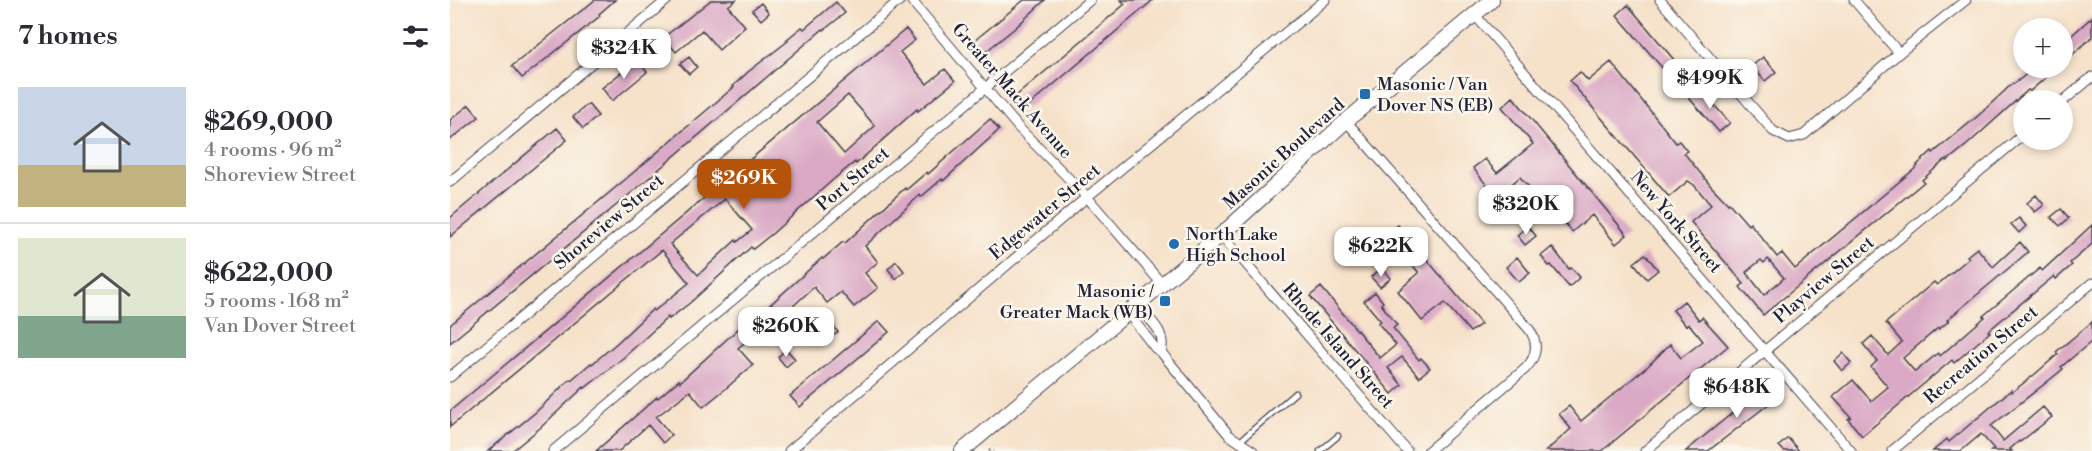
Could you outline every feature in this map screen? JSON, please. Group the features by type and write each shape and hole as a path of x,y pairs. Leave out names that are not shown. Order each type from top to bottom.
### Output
{"street":[{"path":"450,182 667,0"},
{"name":"Shoreview Street","path":"450,377 900,0"},
{"name":"Greater Mack Avenue","path":"911,0 985,90 1087,197 1162,284"},
{"name":"Port Street","path":"553,451 1090,0"},
{"name":"Edgewater Street","path":"789,451 1087,197 1325,0"},
{"name":"Masonic Boulevard","path":"967,450 1221,235 1346,121 1492,0"},
{"path":"1660,0 1773,131 1789,139 1804,135 1899,53 1966,0"},
{"path":"1854,0 1899,53"},
{"name":"New York Street","path":"1474,14 1851,451"},
{"path":"2073,93 2092,77"},
{"path":"1346,121 1529,329 1536,342 1536,351 1525,369 1428,451"},
{"name":"Playview Street","path":"1645,451 2013,143"},
{"name":"Rhode Island Street","path":"1221,235 1407,451"},
{"name":"Recreation Street","path":"1892,451 2092,283"},
{"path":"1133,309 1155,348 1161,352 1229,435 1252,451"},
{"path":"1133,309 1160,332 1163,345 1161,352"}],"lane":[{"path":"1239,442 1295,393"},
{"path":"1320,451 1338,436"}],"path":[{"path":"989,451 992,449 994,451"}],"building":[{"path":"595,0 615,0 599,14 600,16 522,78 512,66"},
{"path":"711,0 736,0 728,6 745,26 719,50 702,30 676,52 664,37"},
{"path":"1024,0 1045,0 979,57 969,45"},
{"path":"1121,0 1153,0 1026,108 1016,96 1125,4"},
{"path":"836,2 845,13 823,29 630,194 450,343 450,325 627,178 734,87 748,72 788,41 786,40 802,27 804,29"},
{"path":"761,3 769,13 761,20 752,10"},
{"path":"1628,5 1675,61 1664,70 1617,15"},
{"path":"2092,17 2092,37 2073,54 2073,34"},
{"path":"906,29 915,40 900,52 927,84 945,69 955,81 918,111 917,109 856,164 855,162 834,179 773,233 753,249 751,247 691,302 669,319 668,317 512,451 488,451 536,412 570,379 618,342 653,309 654,311 689,283 662,250 450,427 450,411","holes":["848,95 875,126 844,154 817,122","725,199 752,230 737,242 736,240 698,275 670,244"]},
{"path":"689,57 697,67 689,74 680,64"},
{"path":"1763,57 1776,72 1765,81 1752,66"},
{"path":"637,60 647,72 612,101 602,88"},
{"path":"1611,62 1676,143 1679,141 1687,151 1684,153 1710,185 1748,225 1750,223 1777,257 1782,253 1795,269 1918,166 1932,151 1933,153 1979,115 2013,83 2022,78 2045,78 2031,90 2013,90 2013,104 1968,144 1947,161 1946,159 1922,180 1924,182 1763,315 1740,287 1744,284 1691,222 1711,205 1688,181 1669,197 1570,81 1580,72 1588,81","holes":["1768,259 1784,278 1764,295 1746,272 1761,260 1764,263"]},
{"path":"1700,89 1730,123 1719,132 1689,98"},
{"path":"1513,97 1627,235 1616,244 1592,215 1572,232 1555,211 1552,213 1520,177 1496,197 1473,168 1485,159 1497,173 1533,144 1502,107"},
{"path":"588,104 598,116 583,129 573,117"},
{"path":"469,105 479,117 450,140 450,120"},
{"path":"990,119 999,130 943,181 942,179 921,197 920,195 865,246 878,262 865,273 878,288 854,307 841,292 827,303 814,287 782,316 794,331 786,338 772,321 738,348 753,365 724,390 703,407 690,391 656,417 671,435 663,443 648,425 619,451 596,451 657,397 679,380 680,382 739,328 760,311 762,312 822,258 843,242 845,243 905,188 906,190 927,172 928,174"},
{"path":"557,128 567,140 450,237 450,218"},
{"path":"2036,195 2044,205 2035,212 2027,203"},
{"path":"2061,209 2069,218 2060,226 2051,217"},
{"path":"2019,218 2026,226 2019,233 2011,224"},
{"path":"1398,225 1481,324 1470,332 1445,303 1422,321 1398,291 1419,273 1387,234"},
{"path":"2092,225 2092,244 2070,263 2072,265 2056,279 2054,276 1988,331 1990,332 1954,363 1952,360 1862,436 1848,419 1851,417 1833,397 1853,380 1871,401 1888,387 1871,367 1877,361 1863,344 1872,336 1888,355 1902,342 1886,323 1934,282 1937,285 1969,258 1967,256 1977,248 1993,267 2020,242 2028,252 1903,358 1915,372 1938,353 1940,356 1985,317 1983,316 2040,268 2042,271"},
{"path":"1528,226 1536,236 1525,245 1517,235"},
{"path":"1552,247 1569,269 1571,268 1580,277 1569,287 1541,256"},
{"path":"1645,254 1658,270 1647,279 1634,263"},
{"path":"1517,257 1530,273 1519,282 1506,267"},
{"path":"896,261 904,271 896,279 888,269"},
{"path":"1382,268 1391,278 1380,287 1371,277"},
{"path":"1321,287 1380,358 1396,345 1378,323 1381,321 1364,301 1375,292 1397,325 1393,328 1419,360 1421,358 1430,368 1419,377 1402,357 1388,368 1402,385 1392,394 1310,296"},
{"path":"1684,301 1699,320 1702,317 1728,346 1602,451 1546,451 1571,429 1559,414 1569,406 1581,421 1648,366 1670,344 1681,358 1703,341 1673,310"},
{"path":"879,321 889,332 800,407 790,396"},
{"path":"830,322 838,332 829,339 821,329"},
{"path":"2092,322 2092,341 2061,367 2063,369 1991,426 2003,441 2043,407 2052,417 2019,441 2010,449 2012,451 1991,451 1994,449 1981,434 1961,451 1933,451 1947,439 1949,442 2011,390 2012,392 2034,375 2058,354 2056,352"},
{"path":"809,327 818,337 809,344 801,334"},
{"path":"786,349 795,359 786,367 778,357"},
{"path":"1843,353 1851,363 1842,371 1834,361"},
{"path":"1770,382 1780,394 1765,407 1708,451 1686,451"},
{"path":"1788,438 1799,451 1784,451 1779,446"}],"place":[{"name":"Masonic / Van Dover NS (EB)","path":"1365,94"},
{"name":"North Lake High School","path":"1174,244"},
{"name":"Masonic / Greater Mack (WB)","path":"1165,301"}]}
